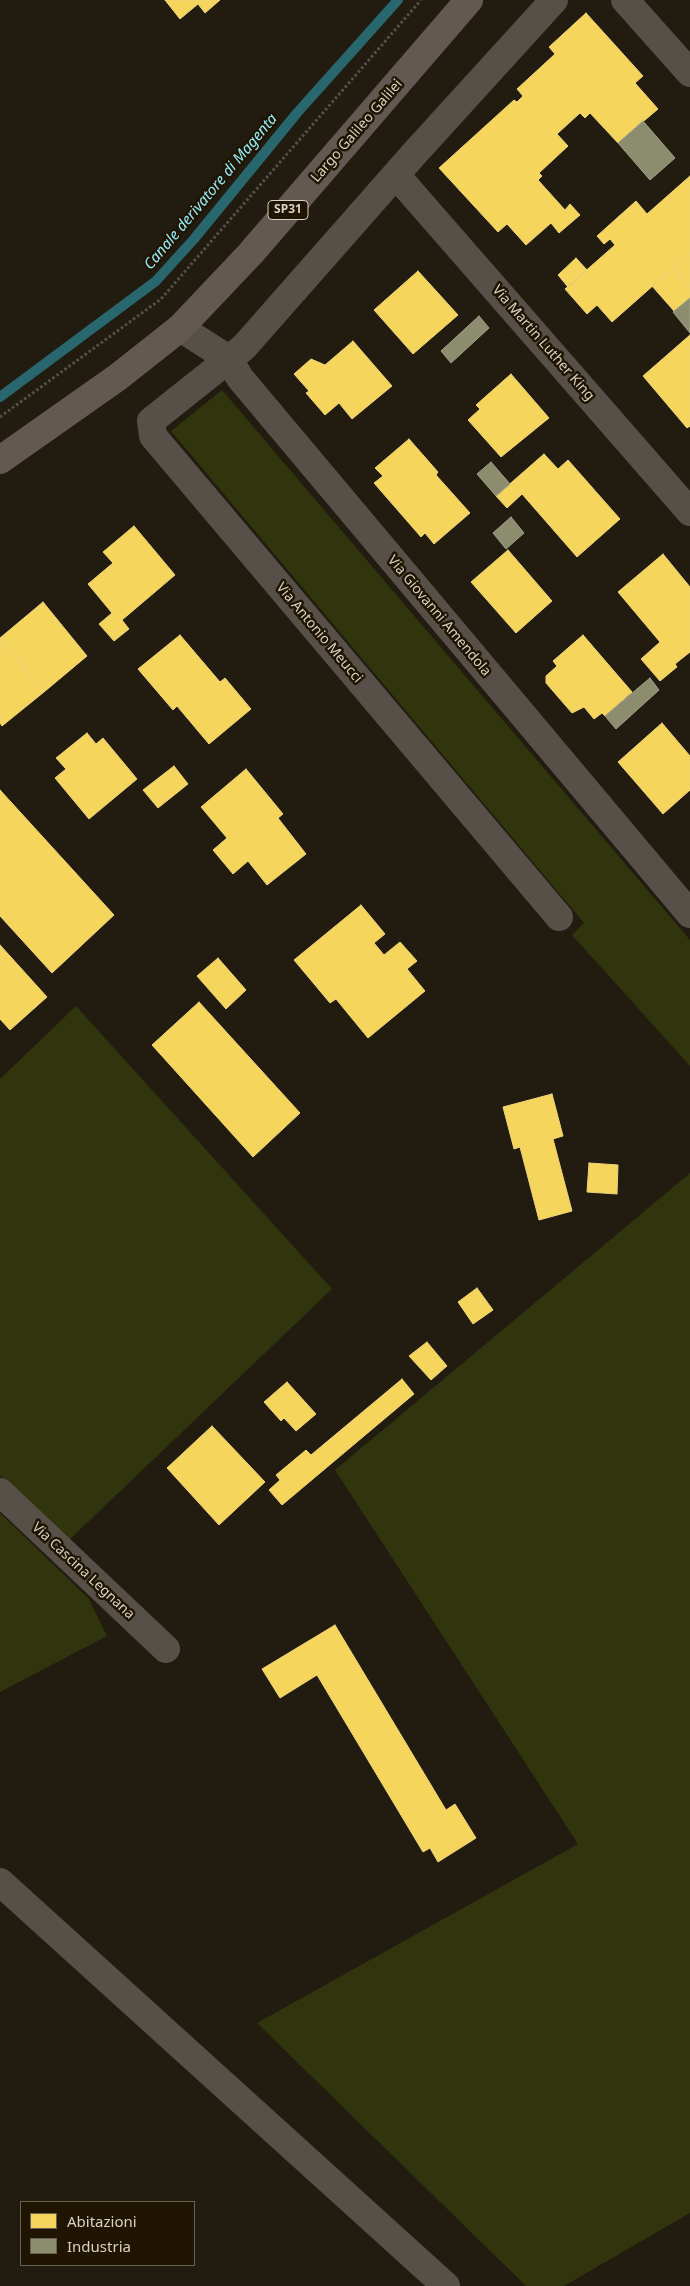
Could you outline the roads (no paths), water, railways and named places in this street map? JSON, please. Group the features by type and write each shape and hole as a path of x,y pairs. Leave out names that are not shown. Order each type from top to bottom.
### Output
{"main road":[{"name":"Largo Galileo Galilei","path":"0,460 118,377 180,328 251,253 469,0"}],"street":[{"path":"229,359 244,347 554,0"},
{"path":"625,0 690,73"},
{"name":"Via Martin Luther King","path":"396,175 690,512"},
{"name":"Via Giovanni Amendola","path":"180,328 229,359 240,378 690,914"},
{"name":"Via Antonio Meucci","path":"229,359 151,421 152,436 559,917"},
{"name":"Via Cascina Legnana","path":"0,1492 166,1649"},
{"path":"0,1882 446,2286"}],"waterway":[{"name":"Canale derivatore di Magenta","path":"0,397 156,281 194,239 297,113 398,0"}]}
